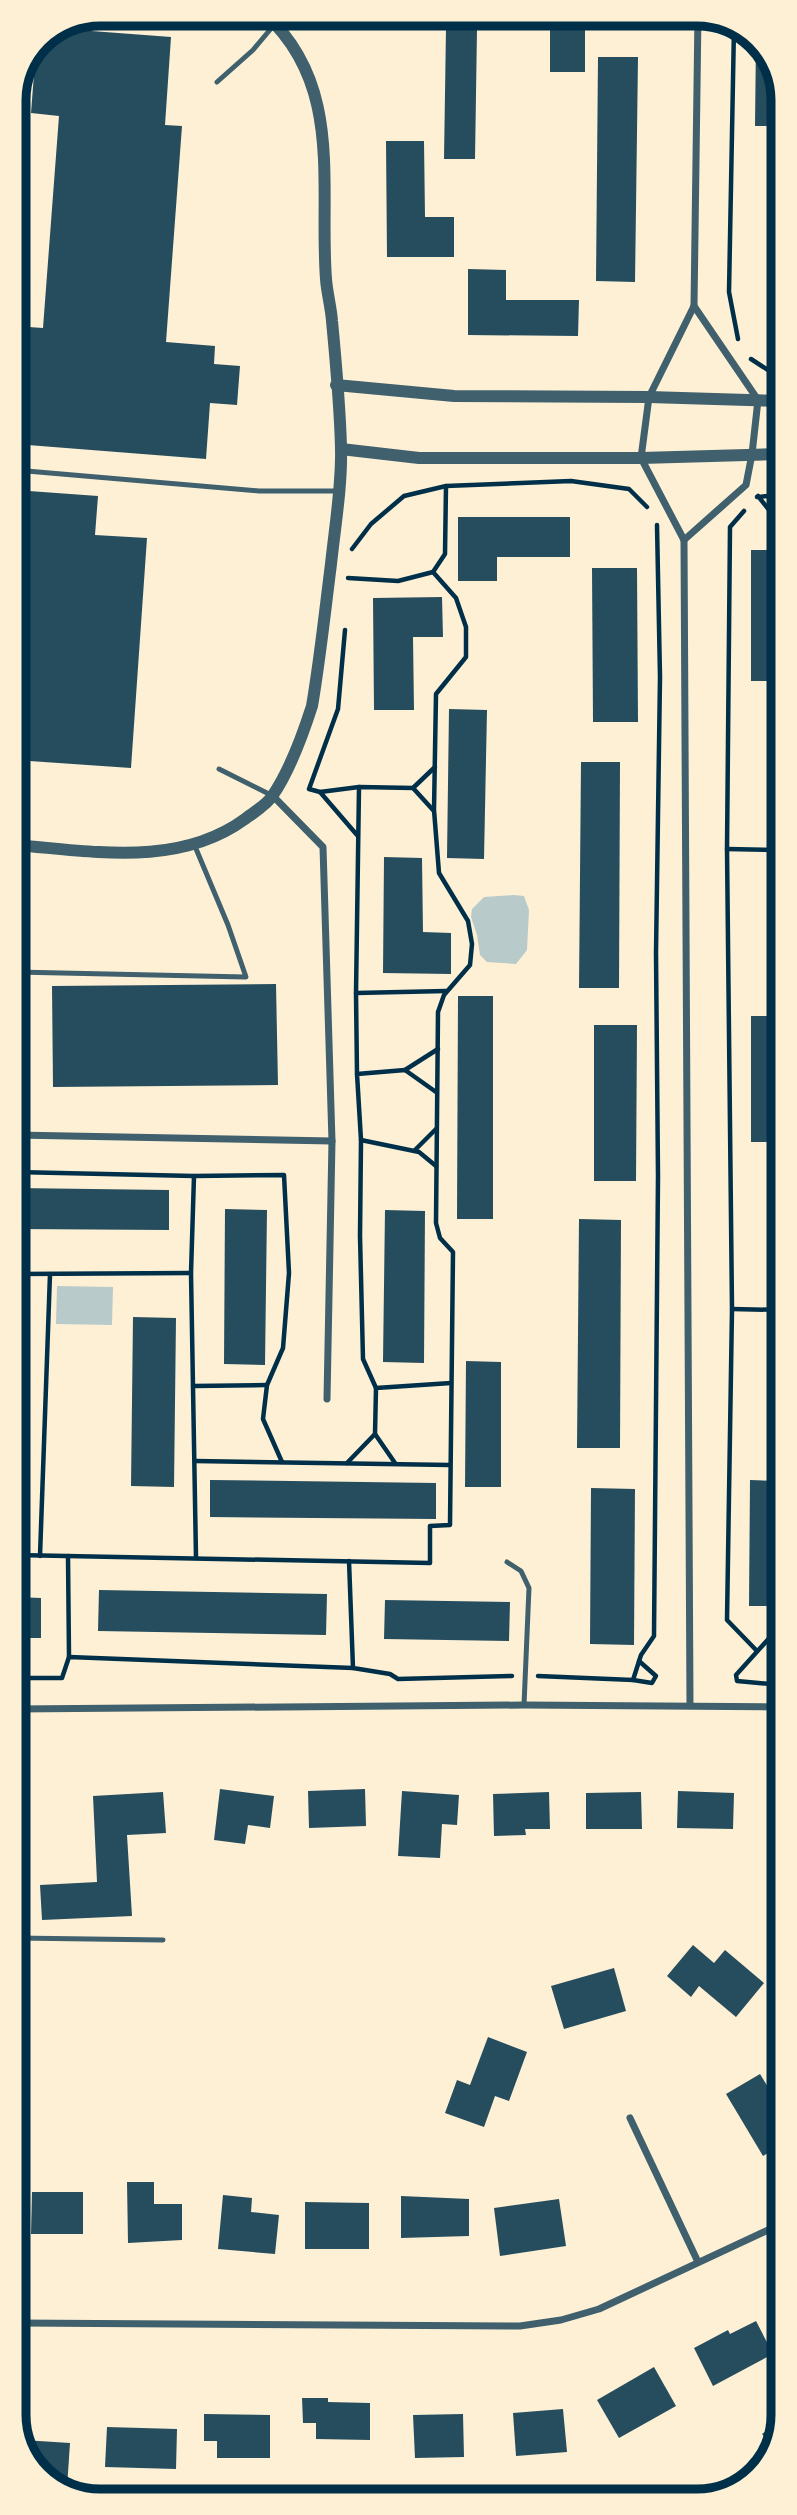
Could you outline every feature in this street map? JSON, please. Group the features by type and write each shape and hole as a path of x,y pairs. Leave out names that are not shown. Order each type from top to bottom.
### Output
{"street":[{"path":"26,846 133,853 169,851 194,844 236,826 273,796 303,735 312,706 339,491 341,449 332,319 326,282 323,232 324,141 321,117 311,82 283,26"},
{"path":"690,1705 684,540 641,458 649,397 694,306 698,26"},
{"path":"684,540 746,485 758,400 694,306"},
{"path":"337,385 454,396 771,401"},
{"path":"341,449 419,458 641,458 771,454"},
{"path":"273,796 323,847 332,1141 327,1399"},
{"path":"26,1135 332,1141"},
{"path":"26,1709 523,1705 771,1707"},
{"path":"629,2118 698,2262"},
{"path":"26,2323 520,2326 561,2320 599,2309 771,2229"}],"lane":[{"path":"217,82 253,50 274,26"},
{"path":"26,471 259,491 339,491"},
{"path":"219,769 273,796"},
{"path":"26,972 246,977 228,925 194,844"},
{"path":"507,1562 521,1571 530,1588 523,1705"},
{"path":"26,1938 163,1940"}],"path":[{"path":"734,36 729,292 738,340"},
{"path":"749,358 771,372"},
{"path":"351,550 371,524 404,496 446,486 583,482 629,489 652,512"},
{"path":"346,590 346,577 398,581 433,572 445,554 446,486"},
{"path":"757,1651 727,1620 732,1310 727,849 730,527 758,496 771,495"},
{"path":"758,496 771,512"},
{"path":"632,1680 639,1661 654,1636 658,1176 656,953 660,677 657,517"},
{"path":"26,1555 430,1563 430,1526 450,1525 453,1252 440,1238 436,1223 438,1012 447,991 470,965 472,944 468,921 439,873 434,810 436,694 466,657 466,627 456,598 433,572"},
{"path":"345,626 338,709 309,789 320,792 359,787 413,788 434,810"},
{"path":"413,788 435,766"},
{"path":"359,787 356,993 361,1140 363,1359 376,1388 375,1434 396,1464"},
{"path":"320,792 358,836"},
{"path":"727,849 771,850"},
{"path":"356,993 447,991"},
{"path":"358,1074 405,1070 438,1049"},
{"path":"405,1070 437,1092"},
{"path":"415,1151 437,1129"},
{"path":"361,1140 415,1151 436,1166"},
{"path":"26,1172 284,1175 289,1273 283,1348 267,1385 263,1419 282,1462"},
{"path":"194,1176 191,1273 197,1558"},
{"path":"26,1274 191,1273"},
{"path":"40,1556 50,1274"},
{"path":"732,1310 771,1310"},
{"path":"376,1388 452,1383"},
{"path":"193,1386 267,1385"},
{"path":"347,1463 375,1434"},
{"path":"195,1461 450,1465"},
{"path":"26,1678 62,1678 69,1657 68,1556"},
{"path":"349,1561 353,1668"},
{"path":"771,1636 736,1675 737,1681 771,1684"},
{"path":"69,1657 353,1668 390,1674 398,1679 525,1676 652,1683 656,1676 639,1661"}],"shaded area":[{"path":"524,896 529,910 527,950 516,964 487,962 480,955 471,917 472,909 484,897"},
{"path":"57,1286 113,1287 112,1325 56,1324"}],"building":[{"path":"550,26 585,26 585,72 550,72"},
{"path":"446,28 477,29 475,159 444,159"},
{"path":"79,30 171,37 165,125 182,126 166,342 215,346 214,364 240,366 237,405 210,403 206,459 26,445 26,327 43,328 59,116 31,113 35,67 48,48 59,39"},
{"path":"756,56 768,81 771,126 755,126"},
{"path":"598,57 638,57 635,282 596,281"},
{"path":"386,141 424,141 425,217 454,217 454,257 387,257"},
{"path":"468,269 506,270 506,300 579,300 578,336 468,335"},
{"path":"26,491 98,496 95,535 147,538 131,768 26,761"},
{"path":"458,517 570,517 570,557 497,557 497,581 458,581"},
{"path":"751,550 771,550 771,681 751,681"},
{"path":"592,568 637,568 638,722 593,722"},
{"path":"442,597 443,637 413,637 414,710 374,710 373,598"},
{"path":"449,709 487,710 484,859 447,858"},
{"path":"581,762 620,762 619,988 579,988"},
{"path":"384,857 422,858 423,932 451,933 451,974 383,973"},
{"path":"276,984 278,1085 53,1087 52,986"},
{"path":"458,996 493,996 493,1219 457,1219"},
{"path":"751,1016 771,1016 771,1142 751,1142"},
{"path":"594,1025 637,1025 636,1181 594,1181"},
{"path":"26,1188 169,1190 169,1230 26,1229"},
{"path":"225,1209 267,1210 265,1365 224,1364"},
{"path":"385,1210 425,1211 424,1363 383,1362"},
{"path":"579,1219 621,1220 620,1448 577,1448"},
{"path":"133,1317 176,1318 174,1487 131,1486"},
{"path":"466,1361 501,1362 501,1487 465,1487"},
{"path":"210,1480 436,1483 436,1519 210,1517"},
{"path":"750,1480 771,1481 771,1606 749,1606"},
{"path":"591,1488 635,1489 634,1645 590,1644"},
{"path":"99,1590 327,1594 326,1635 98,1631"},
{"path":"26,1597 41,1598 41,1638 26,1638"},
{"path":"385,1600 510,1602 509,1641 384,1639"},
{"path":"768,1783 771,1783 771,1858 768,1858"},
{"path":"220,1789 274,1796 270,1828 248,1825 245,1844 214,1840"},
{"path":"365,1789 366,1826 309,1828 308,1791"},
{"path":"402,1791 459,1795 457,1825 442,1824 440,1858 398,1856"},
{"path":"678,1791 734,1793 733,1829 677,1828"},
{"path":"163,1792 166,1833 127,1835 132,1916 42,1920 40,1885 97,1882 93,1796"},
{"path":"549,1792 550,1829 525,1829 526,1835 494,1836 493,1794"},
{"path":"641,1792 642,1829 586,1829 586,1793"},
{"path":"693,1945 714,1963 725,1950 764,1983 736,2017 699,1986 691,1997 667,1976"},
{"path":"614,1968 626,2011 564,2029 551,1986"},
{"path":"488,2037 527,2052 509,2101 495,2096 484,2127 445,2113 457,2080 470,2085"},
{"path":"760,2074 771,2092 771,2151 763,2156 726,2094"},
{"path":"127,2182 154,2182 154,2204 182,2204 182,2240 128,2243"},
{"path":"32,2192 83,2192 83,2234 31,2234"},
{"path":"223,2195 252,2198 251,2212 279,2215 275,2254 218,2249"},
{"path":"401,2196 469,2199 469,2236 401,2238"},
{"path":"559,2199 566,2246 500,2256 494,2208"},
{"path":"305,2202 369,2203 369,2249 305,2249"},
{"path":"756,2321 771,2355 713,2386 694,2348 728,2330 730,2334"},
{"path":"654,2367 676,2406 619,2438 597,2400"},
{"path":"302,2398 370,2403 370,2440 316,2439 316,2423 303,2423"},
{"path":"563,2409 567,2452 516,2456 513,2413"},
{"path":"204,2414 270,2415 270,2458 217,2458 217,2441 204,2441"},
{"path":"463,2414 464,2457 415,2458 413,2415"},
{"path":"107,2427 177,2429 176,2469 105,2467"},
{"path":"769,2429 766,2440 762,2434"},
{"path":"32,2441 70,2443 67,2481 45,2463"}]}
